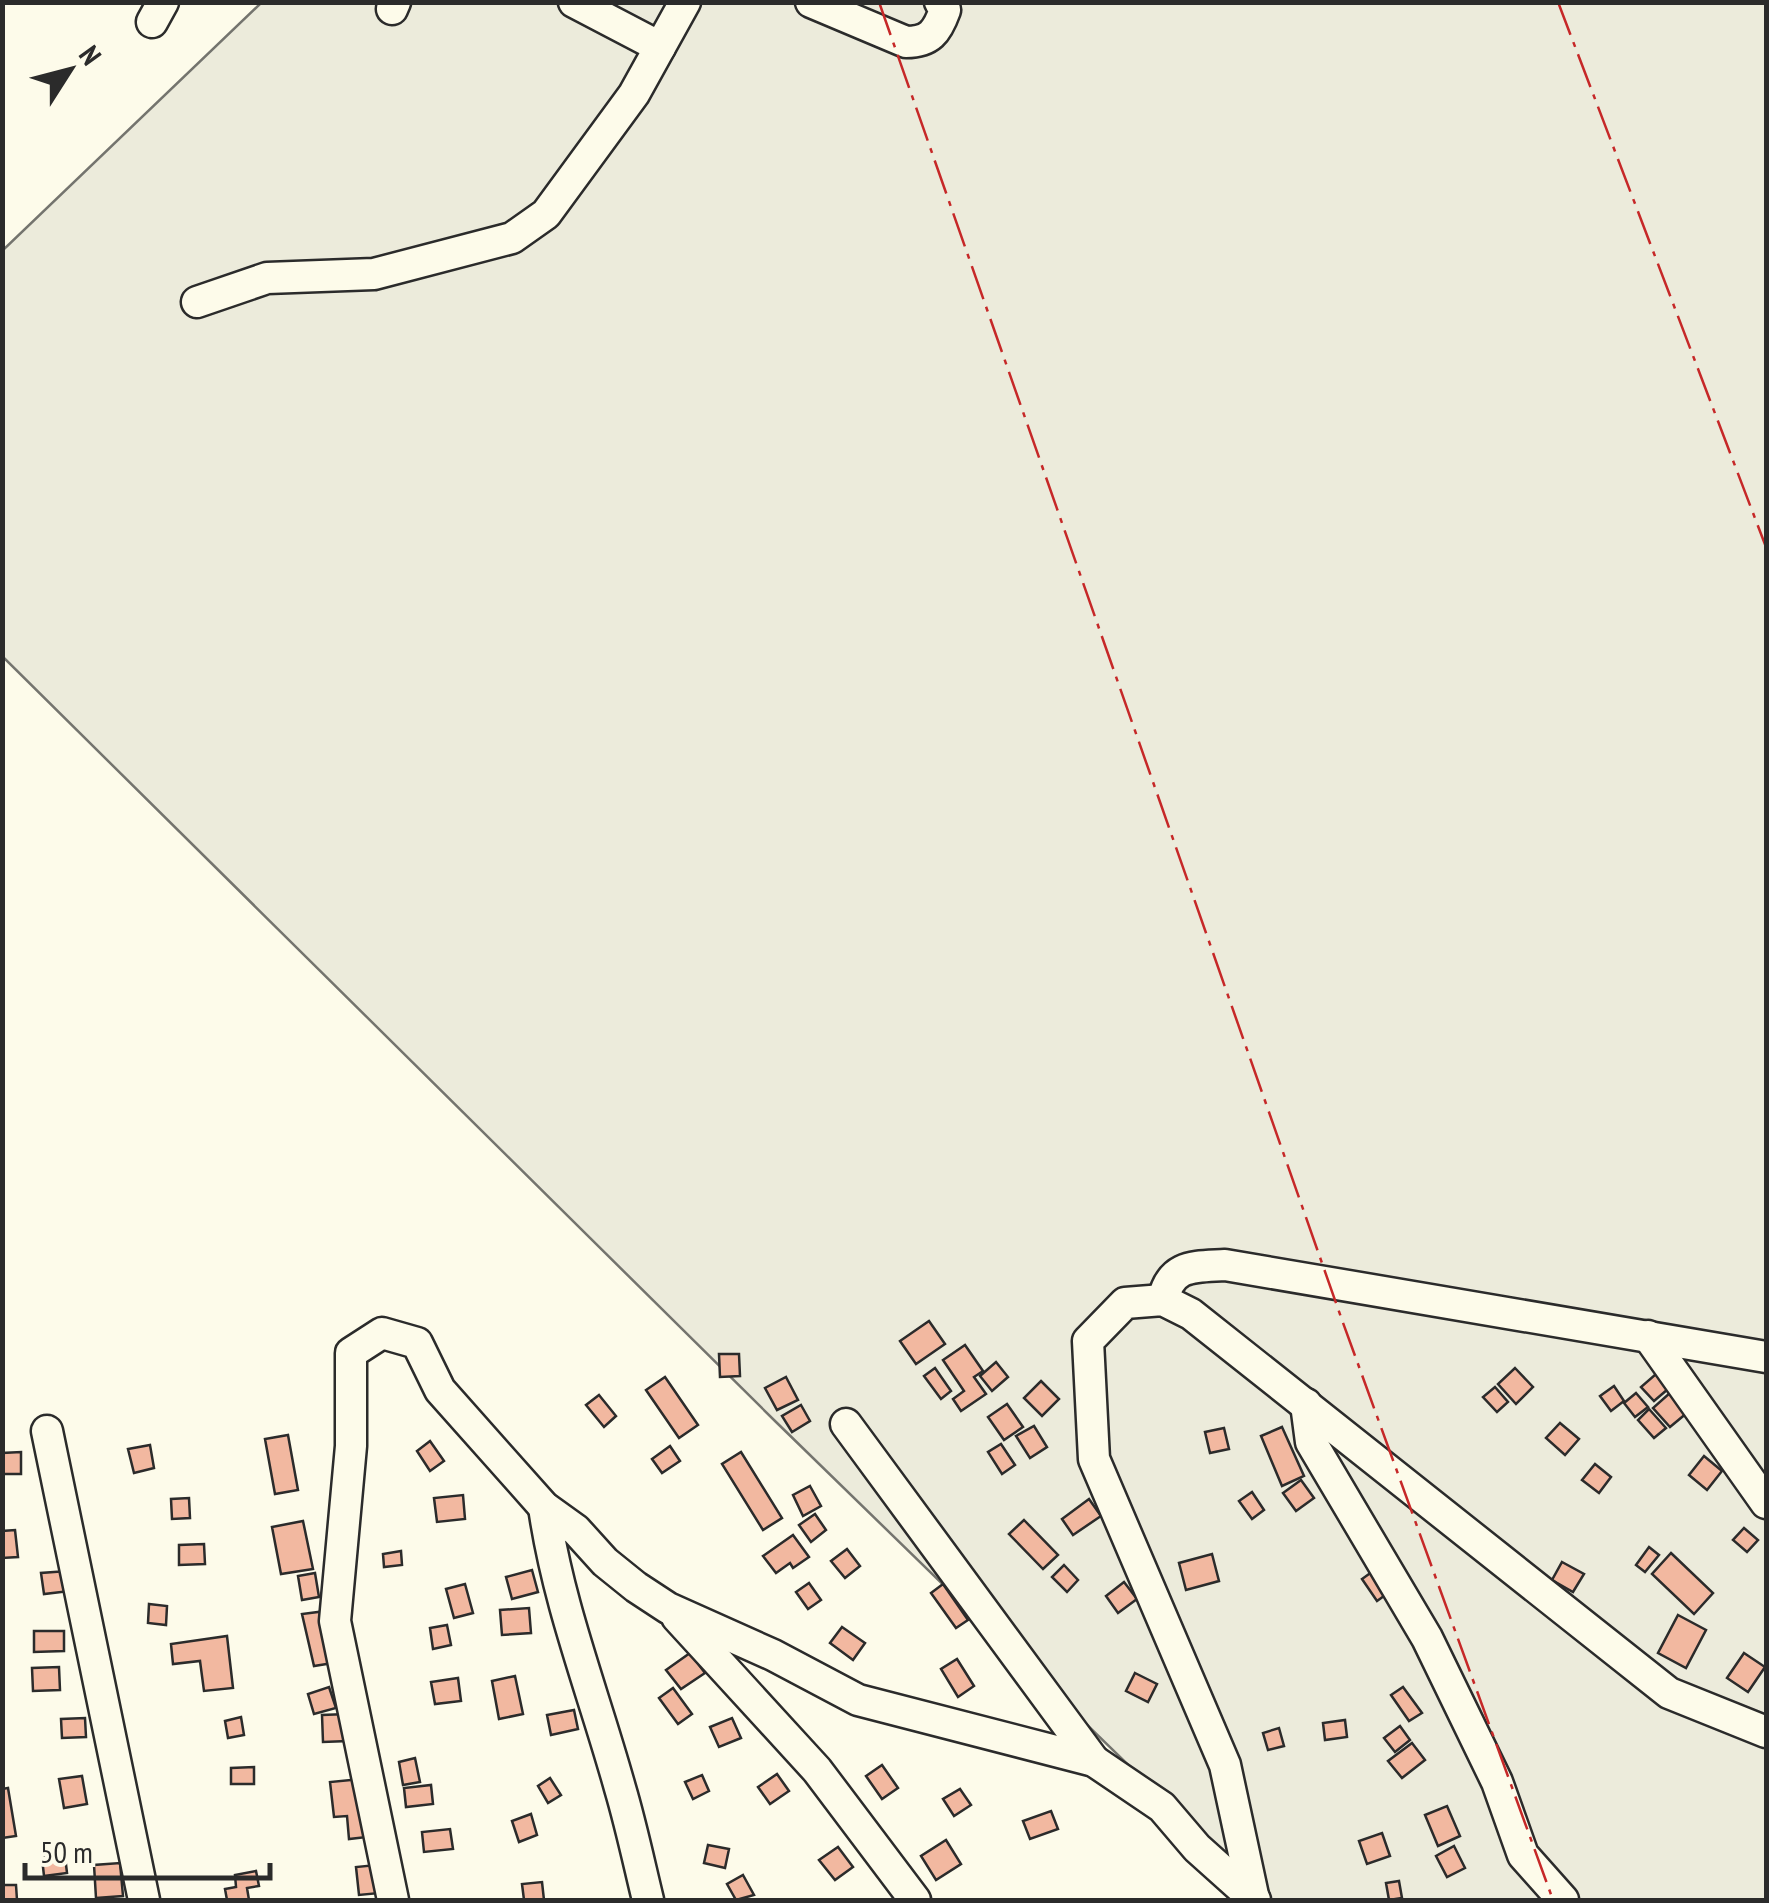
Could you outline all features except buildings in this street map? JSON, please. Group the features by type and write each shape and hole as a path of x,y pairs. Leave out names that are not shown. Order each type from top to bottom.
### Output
{"street":[{"path":"574,2 660,47"},
{"path":"197,302 267,278 374,274 512,238 546,214 634,94 685,2"},
{"path":"811,2 906,42 923,42 938,30 945,10 940,2"},
{"path":"1163,1300 1167,1283 1188,1267 1225,1265 1766,1357"},
{"path":"1255,1900 1225,1765 1094,1459 1088,1340 1125,1303 1163,1300 1192,1314 1669,1693 1766,1732"},
{"path":"393,1900 335,1621 351,1446 351,1353 382,1333 417,1343 440,1390 544,1507 576,1530 605,1562 668,1608 817,1770 914,1900"},
{"path":"1648,1336 1766,1502"},
{"path":"1306,1404 1311,1442 1426,1638 1498,1782 1523,1856 1563,1900"},
{"path":"846,1424 1094,1762"},
{"path":"47,1431 144,1900"},
{"path":"544,1507 551,1561 579,1664 620,1787 648,1900"},
{"path":"668,1608 773,1655 858,1700 1094,1762 1162,1807 1197,1848 1255,1900"}],"shaded area":[{"path":"261,3 1766,3 1766,1900 1267,1900 775,1421 3,657 3,250"}],"power":[{"path":"879,2 1342,1320 1553,1900"},
{"path":"1558,2 1766,547"}]}
